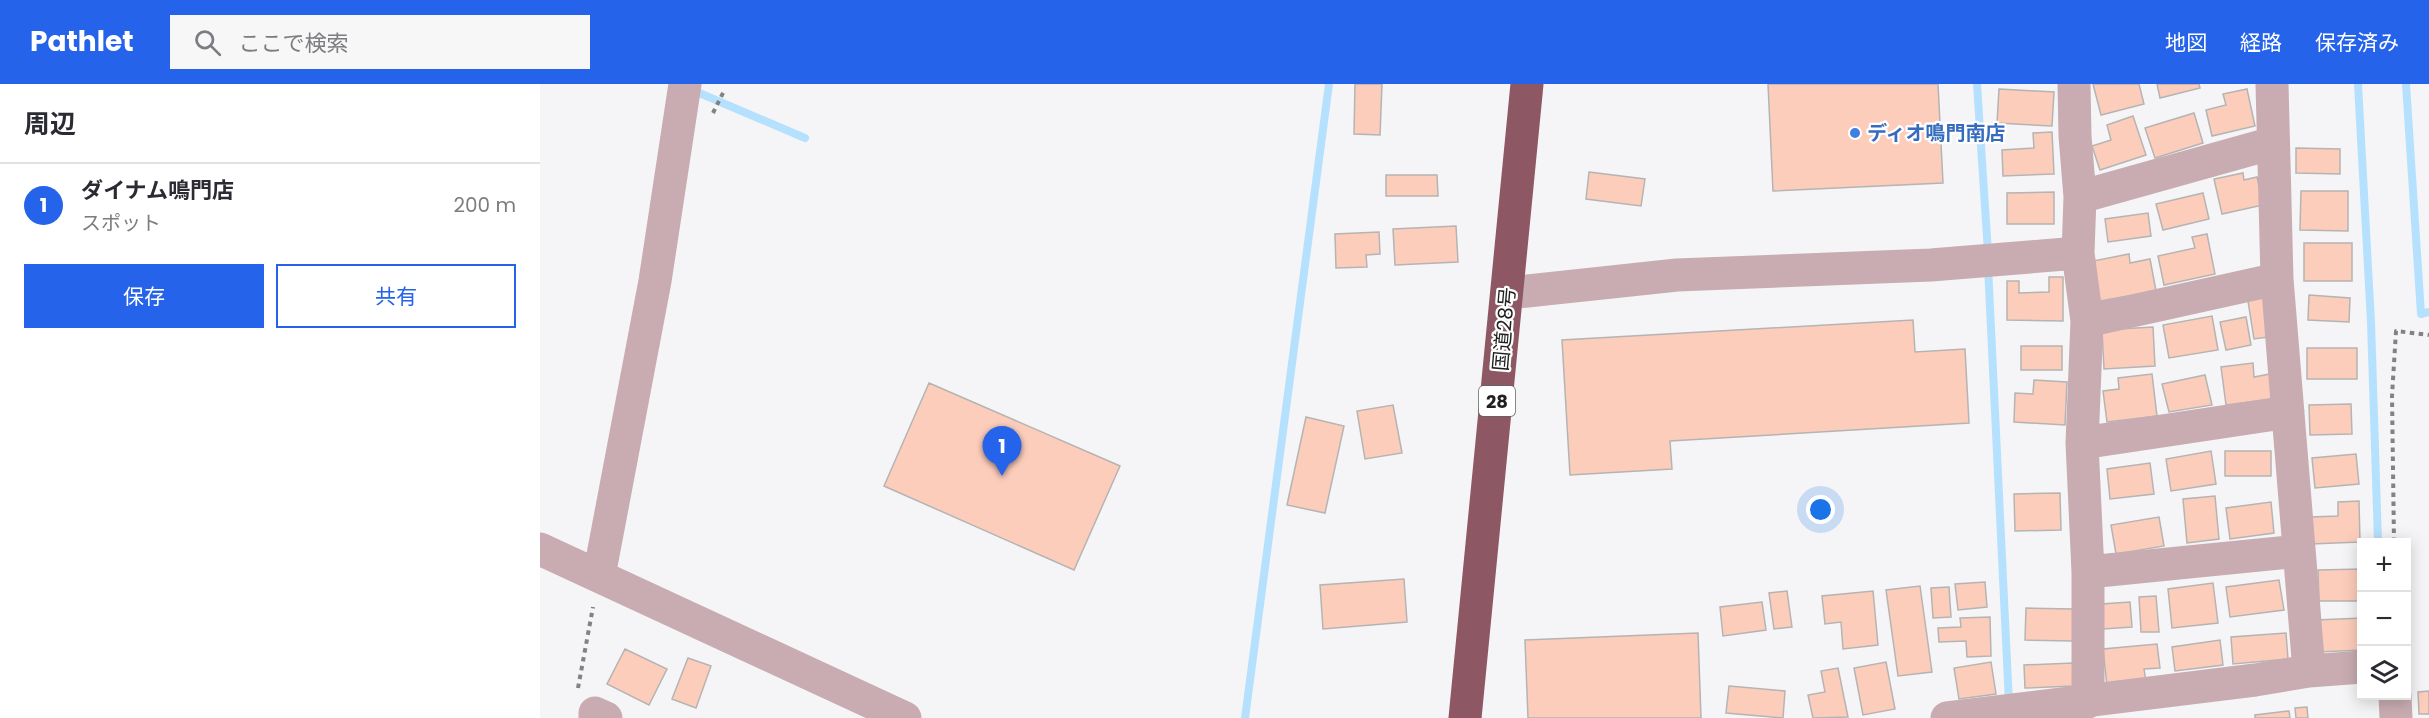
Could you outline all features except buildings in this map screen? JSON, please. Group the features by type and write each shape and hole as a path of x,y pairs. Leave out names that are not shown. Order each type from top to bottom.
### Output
{"highway":[{"name":"国道28号","path":"1465,718 1527,84"}],"street":[{"path":"599,576 655,281 685,84"},
{"path":"2074,84 2074,136 2080,197 2078,253 2087,321 2082,443 2088,572 2088,702"},
{"path":"2272,84 2277,279 2309,671"},
{"path":"2080,197 2273,143"},
{"path":"1508,293 1677,275 1931,265 2078,253"},
{"path":"2087,321 2277,279"},
{"path":"2082,443 2288,412"},
{"path":"540,549 905,718"},
{"path":"2088,572 2299,551"},
{"path":"1947,718 2088,702 2309,671 2357,668"},
{"path":"2396,700 2396,718"},
{"path":"586,707 606,718"}],"path":[{"path":"713,113 724,91"},
{"path":"2394,538 2392,396 2396,331 2429,334"},
{"path":"586,707 599,576"}],"waterway":[{"path":"1245,718 1329,84"},
{"path":"1977,84 1988,253"},
{"path":"2358,84 2371,322 2378,538"},
{"path":"2406,84 2421,314 2429,312"},
{"path":"690,89 805,138"},
{"path":"1988,266 2009,703"}],"place":[{"name":"ディオ鳴門南店","path":"1855,133"},
{"name":"ダイナム鳴門店","path":"1002,476"}]}
